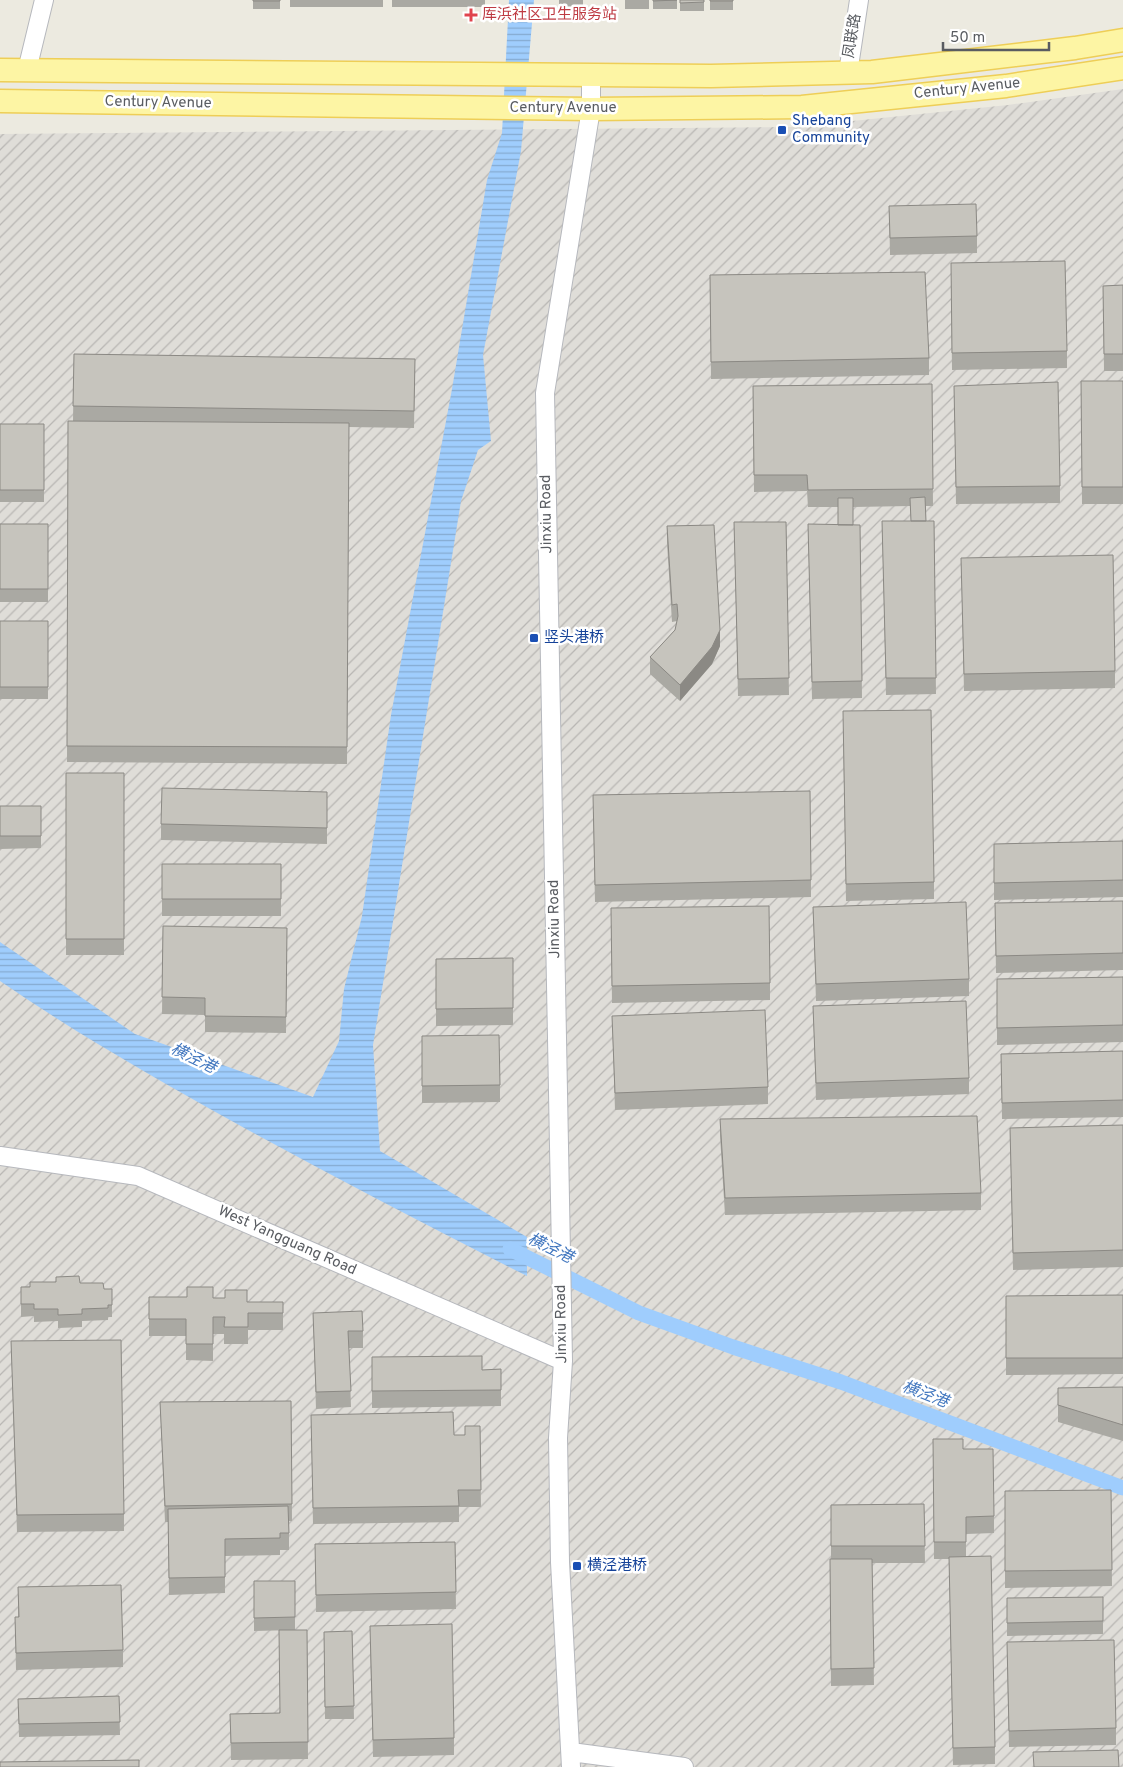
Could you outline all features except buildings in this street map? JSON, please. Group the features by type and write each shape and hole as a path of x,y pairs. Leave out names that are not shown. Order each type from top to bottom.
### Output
{"main road":[{"name":"Century Avenue","path":"0,70 711,76 848,73 930,66 1123,40"},
{"name":"Century Avenue","path":"0,101 591,109 802,107 1006,86 1123,68"}],"street":[{"path":"27,70 44,0"},
{"name":"凤联路","path":"848,73 859,0"},
{"name":"Jinxiu Road","path":"571,1759 560,1562 558,1438 563,1362 544,392 591,109 591,75"},
{"name":"West Yangguang Road","path":"0,1156 138,1176 563,1362"},
{"path":"571,1759 684,1767"}],"shaded area":[{"path":"1123,89 1123,1767 0,1767 0,134 794,127 1008,105"}],"water":[{"path":"509,0 534,0 521,151 483,355 491,441 478,450 461,501 373,1045 380,1151 527,1237 527,1276 346,1183 148,1074 29,1001 0,981 0,942 135,1034 313,1097 339,1041 344,989 362,916 391,715 452,389 487,180 502,133"}],"waterway":[{"name":"横泾港","path":"510,1249 639,1313 733,1347 841,1382 1123,1488"}],"place":[{"name":"厍浜社区卫生服务站","path":"471,15"},
{"name":"Shebang Community","path":"782,130"},
{"name":"竖头港桥","path":"534,638"},
{"name":"横泾港桥","path":"577,1566"}]}
